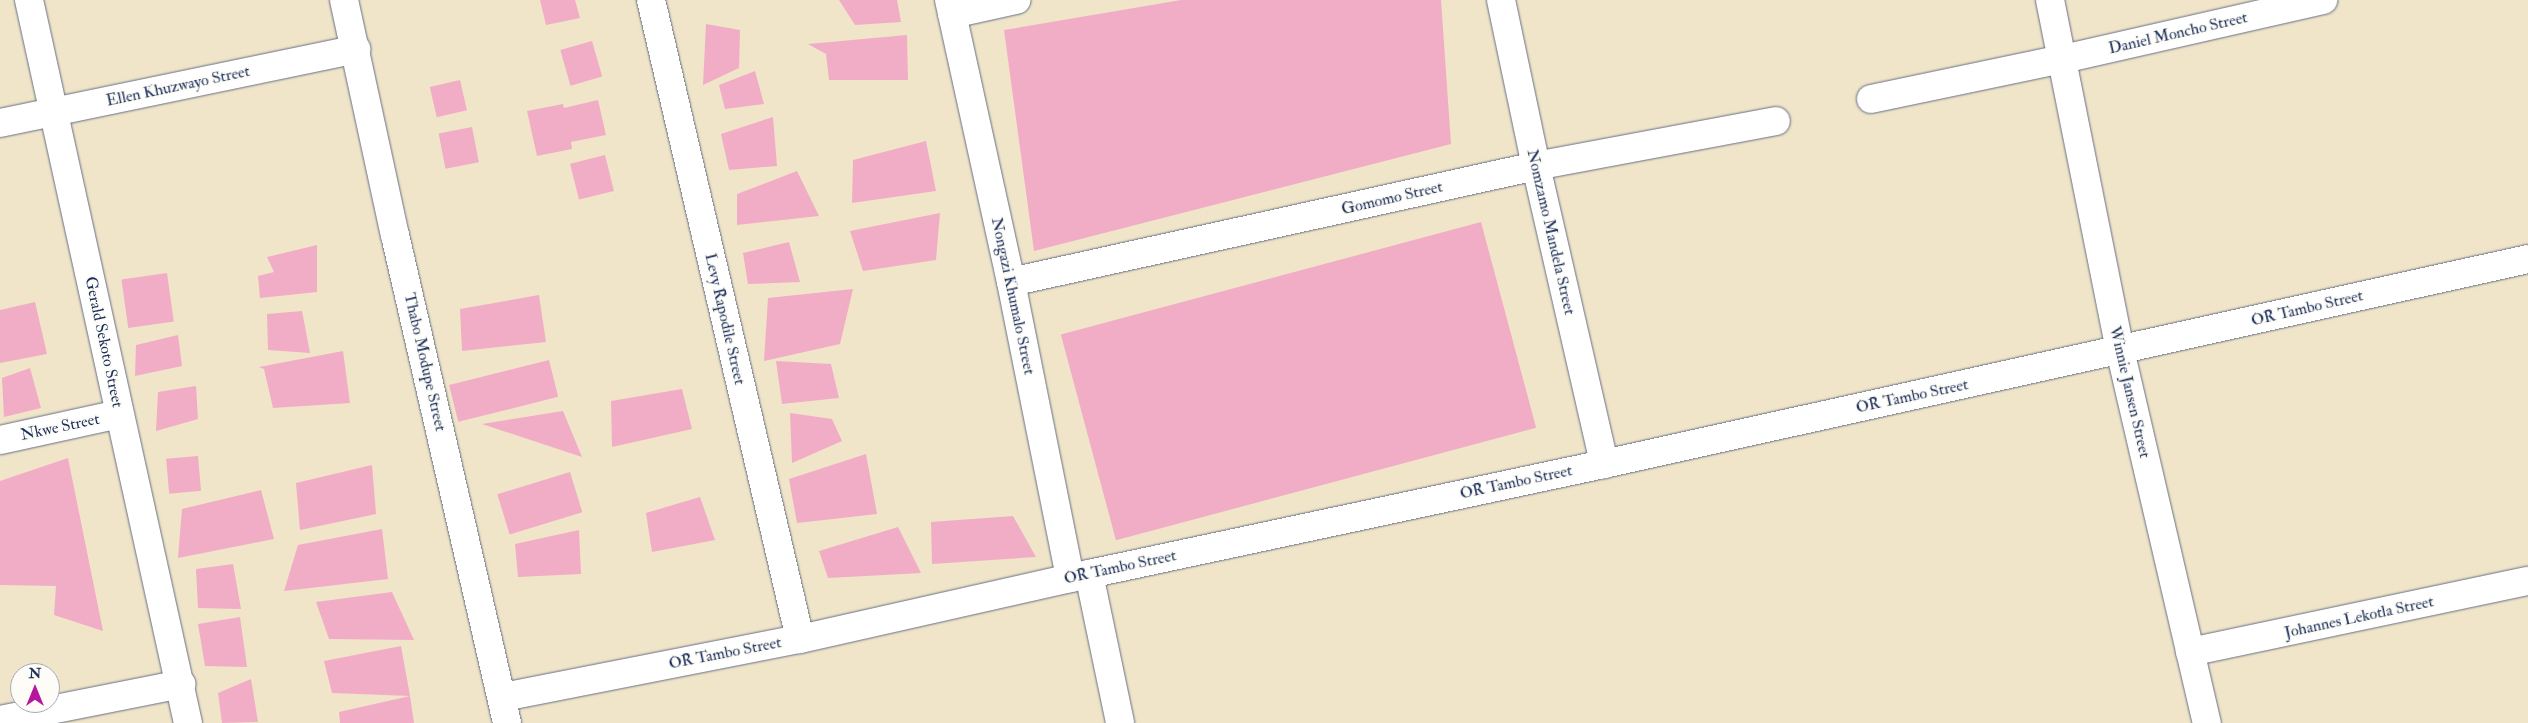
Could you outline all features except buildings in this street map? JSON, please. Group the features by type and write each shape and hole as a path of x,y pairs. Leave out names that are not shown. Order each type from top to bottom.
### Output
{"street":[{"name":"Gerald Sekoto Street","path":"29,0 119,414 181,684 188,723"},
{"name":"Thabo Modupe Street","path":"344,0 395,235 505,710"},
{"name":"Levy Rapodile Street","path":"651,0 800,639"},
{"name":"Nongazi Khumalo Street","path":"1016,0 951,7 1010,282 1080,576 1120,723"},
{"name":"Nomzamo Mandela Street","path":"1501,0 1536,166 1604,464"},
{"name":"Winnie Jansen Street","path":"2050,0 2120,350 2206,723"},
{"name":"Daniel Moncho Street","path":"2063,59 2323,0"},
{"name":"Ellen Khuzwayo Street","path":"0,123 356,49"},
{"path":"1871,99 2063,59"},
{"name":"Gomomo Street","path":"1010,282 1536,166 1776,121"},
{"name":"OR Tambo Street","path":"505,710 800,639 1080,576 1604,464 2528,259"},
{"name":"Nkwe Street","path":"0,440 119,414"},
{"name":"Johannes Lekotla Street","path":"2190,652 2528,581"},
{"path":"0,720 181,684"}]}
